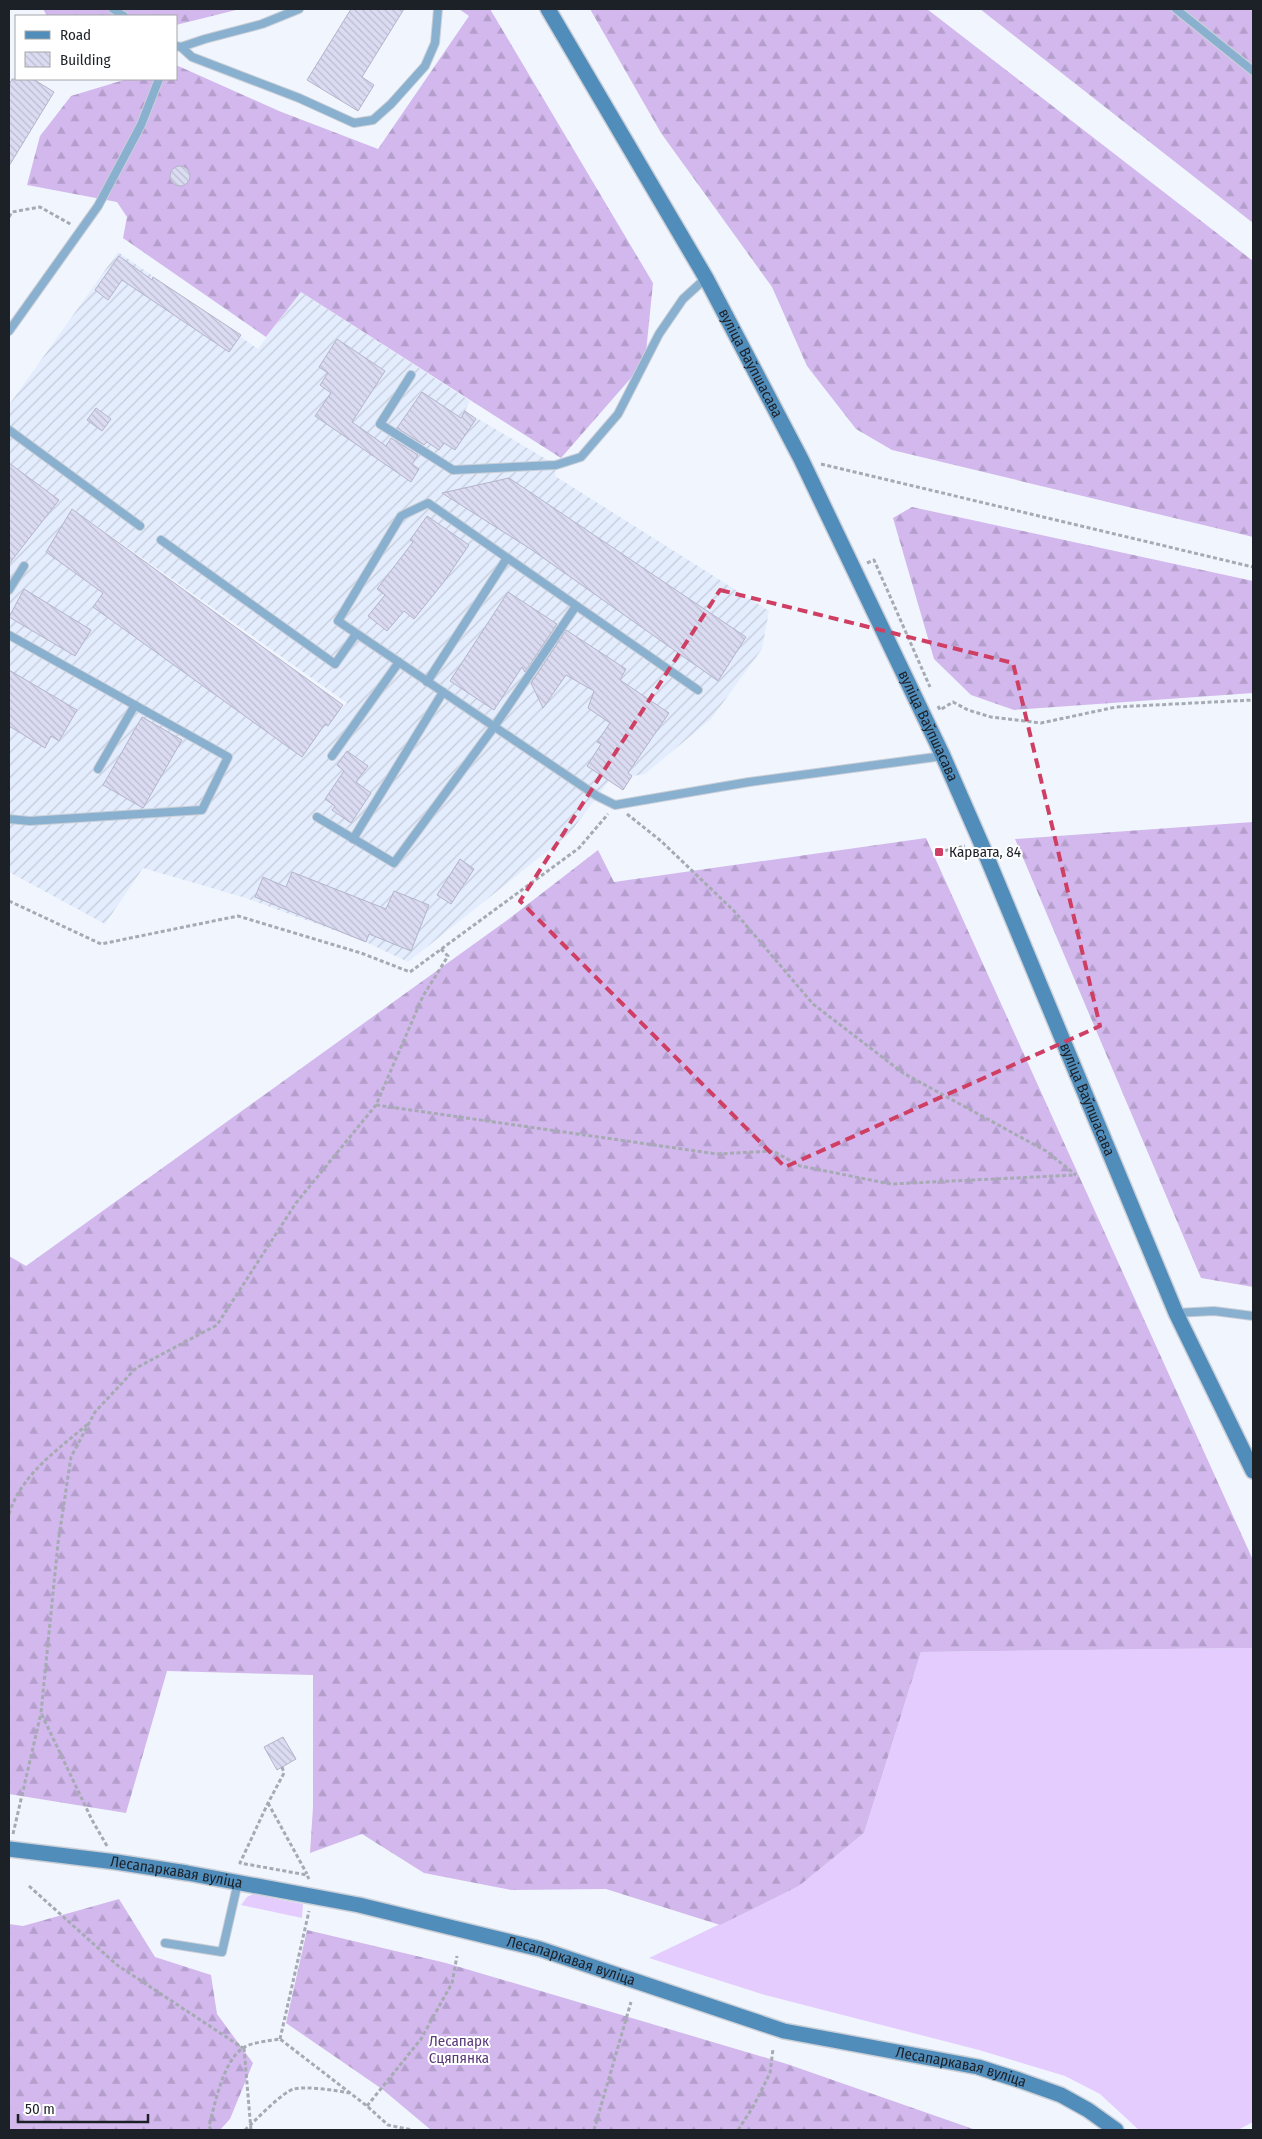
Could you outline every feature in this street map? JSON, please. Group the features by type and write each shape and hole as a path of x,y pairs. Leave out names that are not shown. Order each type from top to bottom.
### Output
{"main road":[{"name":"вуліца Ваўпшасава","path":"548,9 706,278 801,459 943,756 1176,1313 1253,1471"},
{"name":"Лесапаркавая вуліца","path":"9,1849 116,1862 238,1882 359,1905 540,1949 784,2031 978,2067 1061,2096 1088,2110 1116,2130"}],"lane":[{"path":"179,47 262,24 299,9"},
{"path":"179,47 192,57 299,98 354,123 373,120 391,104 425,66 435,43 438,9"},
{"path":"1176,9 1253,71"},
{"path":"9,331 98,206 141,125 159,80"},
{"path":"411,376 380,424 453,470 556,464 581,457 618,414 659,334 683,299 706,278"},
{"path":"9,430 140,526"},
{"path":"698,690 428,503 402,516 338,621 597,796 615,805 749,782 943,756"},
{"path":"161,540 334,664 356,634"},
{"path":"427,682 507,558"},
{"path":"9,590 24,566"},
{"path":"317,817 394,863 494,727 576,606"},
{"path":"9,634 228,757 202,810 30,821 9,819"},
{"path":"332,756 398,662"},
{"path":"353,839 443,692"},
{"path":"98,769 135,705"},
{"path":"1176,1313 1214,1311 1253,1316"},
{"path":"164,1943 222,1952 238,1882"}],"path":[{"path":"9,217 12,212 40,207 81,230"},
{"path":"801,459 1253,567"},
{"path":"874,560 932,692"},
{"path":"936,701 940,710 953,702 990,718 1041,723 1116,707 1253,700"},
{"path":"9,901 101,944 238,916 361,953 410,972 579,848 615,805 661,841 734,911 813,1004 903,1073 1046,1151 1076,1175 891,1184 800,1166 774,1151 717,1154 376,1105"},
{"path":"939,852 981,843"},
{"path":"9,1849 41,1713 58,1543 71,1457 95,1412 136,1368 217,1325 296,1203 376,1105 423,996 448,956 441,949"},
{"path":"9,1514 14,1499 43,1461 89,1423"},
{"path":"41,1713 92,1820 116,1862"},
{"path":"282,1767 284,1773 240,1863 307,1875"},
{"path":"268,1803 310,1881"},
{"path":"29,1886 116,1965 244,2048"},
{"path":"280,2039 310,1906"},
{"path":"367,2106 421,2039 452,1983 457,1956"},
{"path":"594,2130 631,2002"},
{"path":"211,2130 209,2126 218,2091 234,2057 244,2048 280,2039"},
{"path":"280,2039 367,2106 388,2125 412,2130"},
{"path":"244,2048 251,2130"},
{"path":"738,2130 753,2107 770,2073 772,2049"},
{"path":"245,2130 292,2089 335,2090 351,2094"}],"highlighted area":[{"path":"720,590 1013,663 1100,1026 785,1167 520,901"}],"shaded area":[{"path":"118,252 258,349 301,292 470,401 465,411 556,465 555,476 769,611 762,649 711,719 645,774 632,776 623,790 609,781 569,834 408,962 366,942 246,898 143,868 105,924 9,872 9,405","holes":["49,492 347,703 336,716 343,705"]},
{"path":"1253,1648 1253,2122 1238,2130 1139,2130 1100,2094 1065,2076 979,2050 765,1995 649,1958 799,1886 864,1833 921,1652"},
{"path":"253,1894 303,1904 302,1918 241,1905 247,1897"}],"green space":[{"path":"43,9 240,9 178,24 178,15 46,15"},
{"path":"459,9 490,9 653,283 645,362 561,458 301,292 266,337 123,238 127,217 117,202 27,185 40,136 71,96 124,80 178,80 178,66 279,111 378,149 469,16"},
{"path":"590,9 927,9 1253,261 1253,537 892,450 856,429 807,366 772,287 661,133"},
{"path":"980,9 1253,9 1253,223"},
{"path":"912,507 1253,581 1253,693 1014,710 971,695 934,659 893,518"},
{"path":"1253,822 1253,1287 1201,1278 1015,839"},
{"path":"926,838 1253,1560 1253,1648 921,1652 864,1833 799,1886 720,1925 606,1889 511,1890 424,1873 362,1834 310,1853 313,1807 313,1675 167,1671 126,1813 9,1794 9,1256 26,1266 506,921 598,850 614,882"},
{"path":"119,1899 155,1957 211,1975 217,2014 253,2063 230,2119 220,2130 9,2130 9,1924 23,1926"},
{"name":"Лесапарк Сцяпянка","path":"307,1930 446,1963 787,2064 976,2130 431,2130 382,2089 286,2023"}],"building":[{"path":"351,9 404,9 362,77 374,85 358,111 307,80"},
{"path":"12,79 35,80 54,92 9,166 9,85"},
{"path":"176,166 184,166 190,172 190,180 184,186 176,186 170,180 170,172"},
{"path":"119,256 152,280 153,277 241,335 229,352 122,280 108,300 95,290"},
{"path":"337,339 385,371 352,422 386,446 391,438 418,455 412,464 419,469 411,482 315,416 331,393 320,385 328,373 319,367"},
{"path":"422,392 461,418 465,411 476,419 455,450 444,443 439,450 427,442 424,445 397,428"},
{"path":"96,408 111,419 102,431 87,420"},
{"path":"9,463 59,500 9,564"},
{"path":"509,478 746,637 718,681 532,550 442,493"},
{"path":"72,509 343,705 328,726 325,724 302,757 93,607 103,593 46,552"},
{"path":"427,516 469,545 443,583 414,619 404,611 387,631 368,616 385,595 377,589 413,542 410,540"},
{"path":"24,589 91,630 75,656 9,617"},
{"path":"508,592 557,624 525,672 522,667 494,710 450,681"},
{"path":"566,630 626,669 620,680 669,713 628,773 632,776 623,790 587,766 601,744 597,742 610,723 588,708 594,691 566,675 543,708 531,683"},
{"path":"9,670 77,710 59,741 51,736 45,748 9,726"},
{"path":"142,717 182,740 143,808 103,785"},
{"path":"347,751 368,766 356,782 371,793 351,823 332,810 335,806 325,799 344,771 337,765"},
{"path":"460,859 474,869 451,904 437,895"},
{"path":"292,872 386,909 394,891 429,905 411,951 369,934 366,942 255,897 263,877 286,887"},
{"path":"283,1737 296,1759 277,1770 264,1747"}],"place":[{"name":"Карвата, 84","path":"939,852"}]}
